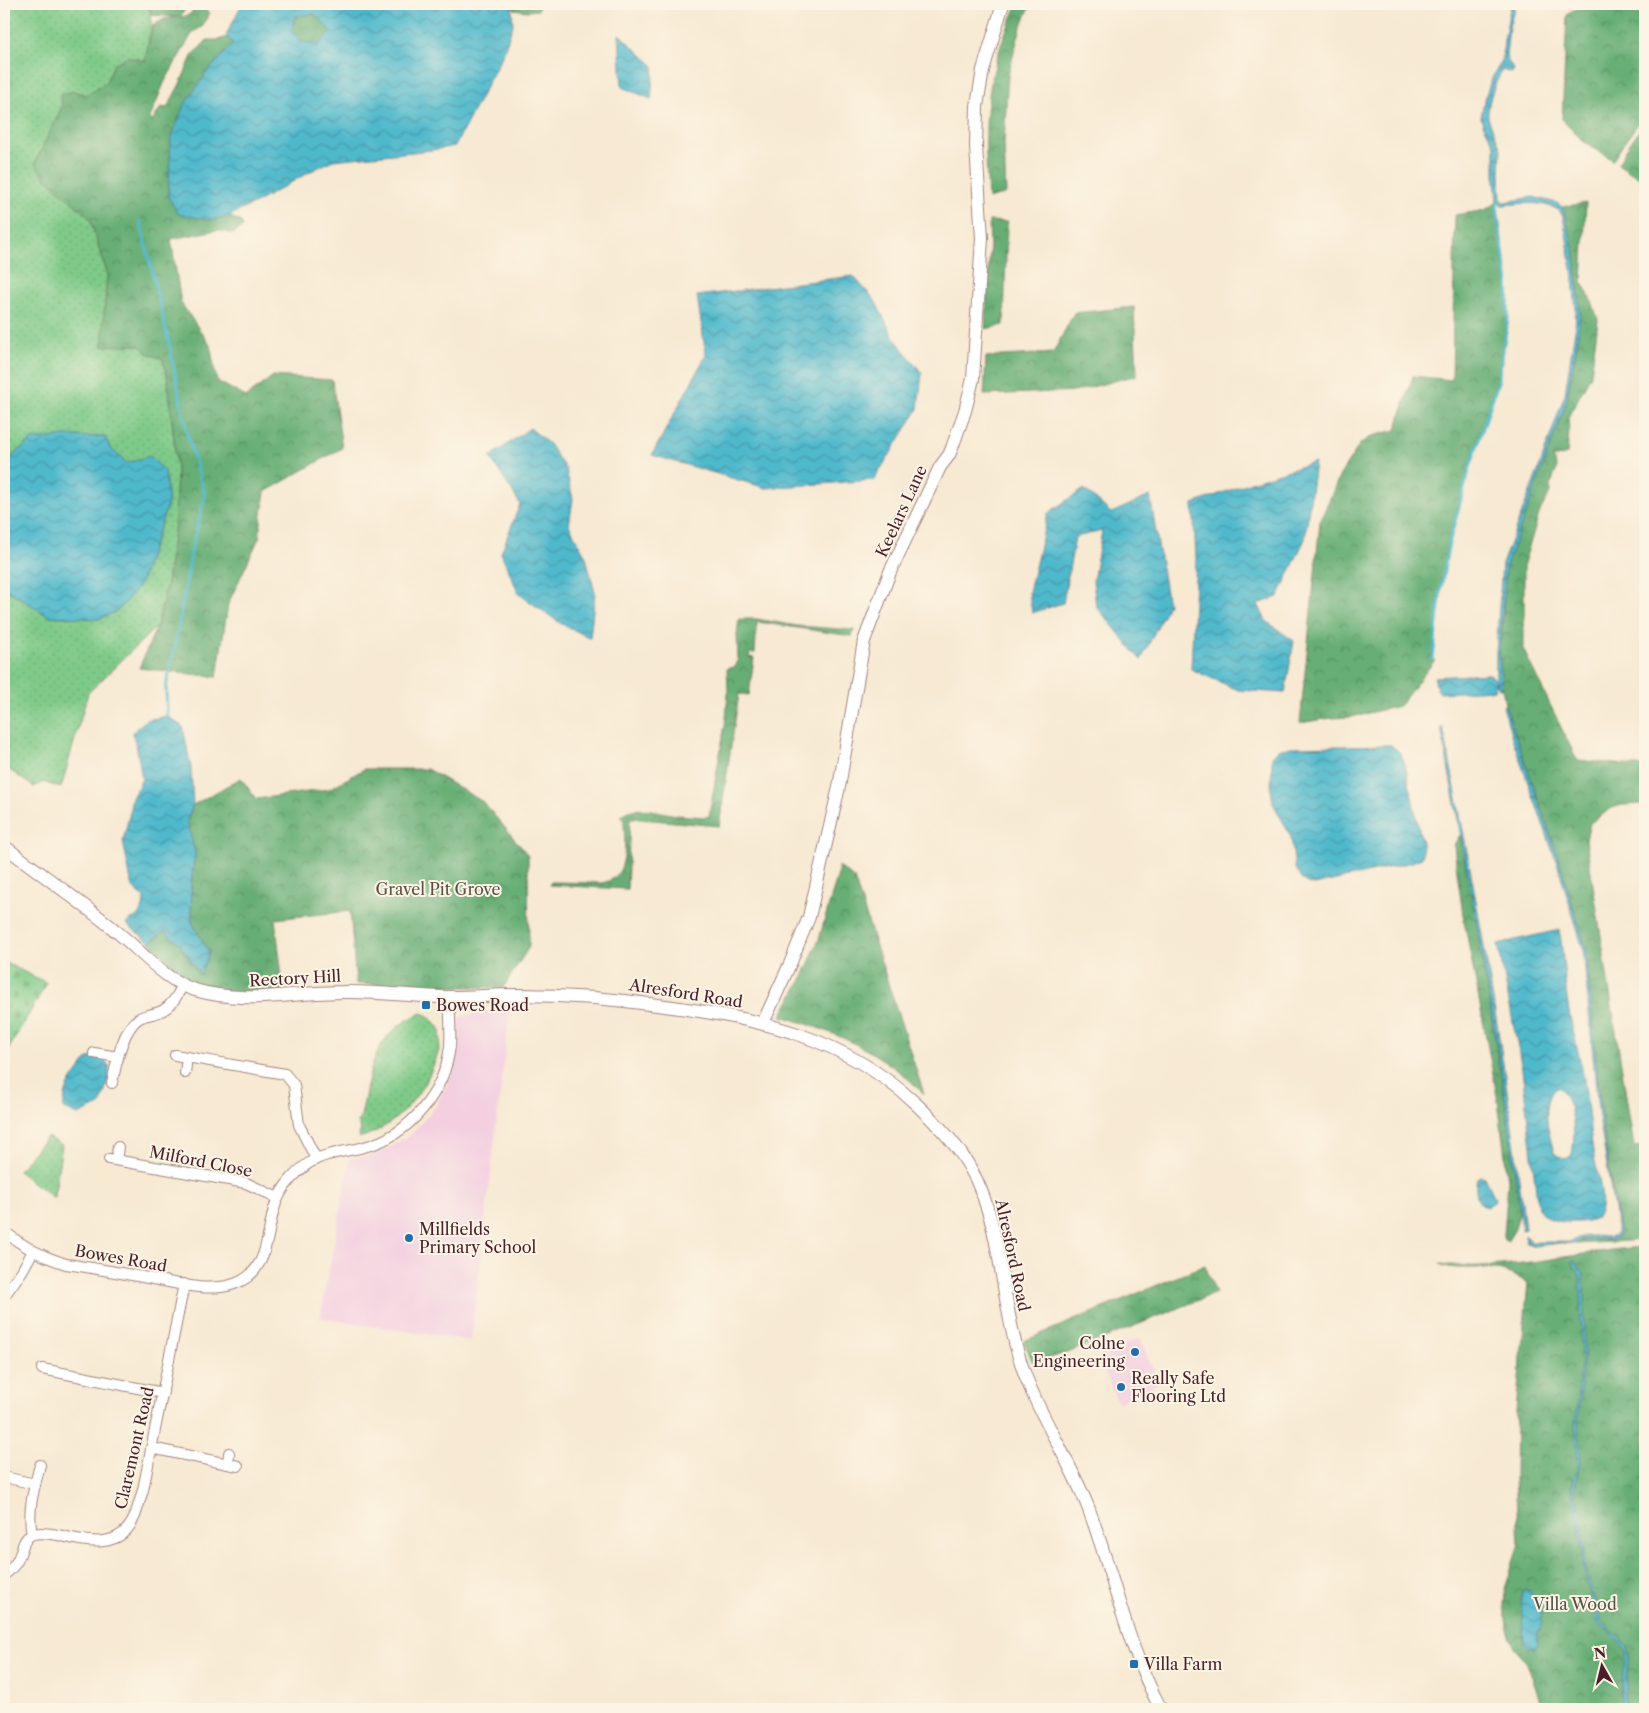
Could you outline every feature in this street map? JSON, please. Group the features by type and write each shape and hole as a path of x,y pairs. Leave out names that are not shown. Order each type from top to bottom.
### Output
{"street":[{"name":"Keelars Lane","path":"763,1023 793,958 809,917 839,786 864,641 890,572 940,467 949,455 969,397 973,379 982,238 976,147 977,106 983,70 1003,4"},
{"name":"Rectory Hill","path":"4,846 115,930 182,986 216,995 256,999 297,994 345,992 450,997 518,995"},
{"path":"112,1084 118,1058 133,1024 138,1018 162,1011 177,995 182,986"},
{"name":"Alresford Road","path":"518,995 610,999 716,1013 763,1023 792,1032 829,1046 858,1060 881,1075 927,1114 951,1140 969,1165 980,1188 990,1219 1015,1345 1023,1370 1088,1509 1134,1651 1161,1709"},
{"name":"Bowes Road","path":"4,1231 32,1251 66,1264 184,1284 224,1287 245,1280 254,1272 263,1257 274,1208 283,1188 302,1168 326,1154 366,1147 382,1141 408,1124 430,1101 444,1069 450,1047 450,997"},
{"path":"94,1053 118,1058"},
{"path":"176,1055 285,1074 294,1085 299,1125 316,1159"},
{"path":"185,1073 187,1057"},
{"name":"Milford Close","path":"118,1147 112,1159 246,1184 278,1198"},
{"path":"4,1296 22,1271 32,1251"},
{"name":"Claremont Road","path":"32,1534 51,1534 84,1542 99,1543 112,1539 125,1530 134,1518 143,1490 152,1448 184,1284"},
{"path":"46,1373 162,1393"},
{"path":"152,1448 232,1461"},
{"path":"4,1575 18,1561 26,1539 32,1534 30,1508 40,1465"},
{"path":"4,1478 35,1484"}],"shaded area":[{"name":"Millfields Primary School","path":"510,1009 471,1341 320,1318 350,1158 368,1156 389,1148 412,1134 436,1106 453,1073 459,1050 460,1017"},
{"path":"1140,1338 1159,1383 1118,1403 1098,1356"}],"green space":[{"path":"4,4 148,4 151,19 145,61 114,64 106,83 86,95 73,91 62,107 35,163 90,218 107,273 103,345 139,345 147,353 163,358 168,380 177,470 175,523 167,583 157,626 88,693 61,788 43,782 34,787 4,766 4,588 49,616 99,619 140,584 168,503 110,448 105,437 67,436 32,440 4,463"},
{"path":"148,4 189,4 180,17 187,16 200,6 210,13 202,27 193,32 164,83 150,118 152,122 161,107 167,108 192,56 207,40 228,37 233,44 207,72 197,87 171,161 168,179 210,220 229,216 241,222 243,227 233,234 218,230 171,239 181,303 210,345 217,381 246,397 273,376 332,380 342,448 265,492 259,538 228,604 217,677 139,668 157,626 167,583 175,524 177,470 168,380 163,359 147,353 139,345 102,346 107,273 90,218 43,176 35,163 62,107 60,94 73,91 86,95 106,83 114,64 127,56 145,61 152,26 164,19 178,17 152,15"},
{"path":"513,4 540,4 538,10 527,11 514,9"},
{"path":"1018,4 1031,4 1021,27 1008,75 1004,142 1006,194 988,199 986,138 989,97 995,65 1005,34"},
{"path":"1589,6 1645,15 1645,114 1613,160 1583,141 1562,120 1567,15 1573,10"},
{"path":"315,14 331,32 318,44 302,42 292,30 295,16"},
{"path":"1645,122 1645,182 1618,164"},
{"path":"1497,202 1509,293 1508,319 1498,382 1469,470 1445,559 1433,659 1435,660 1399,706 1351,717 1300,723 1320,521 1340,475 1360,444 1372,436 1396,430 1413,376 1452,380 1455,215 1477,212 1493,206"},
{"path":"1586,203 1582,282 1593,304 1598,320 1591,375 1568,417 1567,454 1553,458 1557,469 1550,486 1550,493 1540,511 1524,563 1524,651 1577,760 1645,767 1645,804 1623,805 1612,808 1590,823 1586,840 1634,1147 1645,1146 1645,1240 1576,1244 1580,1240 1613,1239 1620,1233 1612,1192 1600,1106 1586,948 1555,848 1505,705 1499,652 1507,560 1566,403 1578,338 1579,294 1575,256 1562,207"},
{"path":"989,221 1007,222 1004,325 985,329 990,246"},
{"path":"1134,307 1137,375 1077,391 984,395 986,357 1053,353 1074,313"},
{"path":"739,619 757,619 798,626 854,630 852,636 757,622 755,653 750,653 749,657 754,658 749,695 739,694 719,826 630,818 627,889 549,885 551,882 602,883 611,880 618,874 622,866 625,848 624,820 620,817 631,810 639,809 677,815 709,816 726,719 727,668 735,667 738,661 737,634"},
{"name":"Gravel Pit Grove","path":"364,769 427,769 483,802 528,855 529,947 503,988 356,984 350,911 275,919 284,991 212,992 184,980 150,942 165,931 180,944 199,975 209,953 192,922 191,886 195,854 187,820 193,805 241,778 256,799 329,789"},
{"path":"1460,835 1479,936 1512,1146 1520,1211 1515,1229 1507,1242 1504,1239 1504,1235 1508,1181 1498,1101 1463,915 1454,845"},
{"path":"838,866 854,878 924,1094 893,1067 858,1045 839,1036 781,1016 802,979 819,939 838,874"},
{"path":"4,962 47,983 4,1057"},
{"path":"421,1013 427,1015 440,1028 439,1047 430,1073 417,1095 401,1113 381,1128 358,1138 361,1129 358,1122 376,1055 392,1032 404,1022"},
{"path":"47,1137 62,1145 54,1198 18,1171"},
{"name":"Villa Wood","path":"1645,1247 1645,1709 1543,1709 1527,1663 1514,1649 1507,1626 1504,1606 1505,1589 1519,1543 1515,1479 1516,1410 1528,1283 1495,1269 1455,1268 1440,1264 1470,1266 1501,1265"},
{"path":"1205,1265 1216,1293 1070,1352 1039,1361 1032,1361 1024,1341"}],"water":[{"path":"242,4 512,4 513,25 503,54 455,146 333,160 229,216 210,220 178,214 168,196 171,139 184,105 207,72 233,44 226,35","holes":["315,14 331,32 318,44 302,42 292,30 295,16"]},
{"path":"1511,4 1516,4 1509,27 1506,56 1514,69 1512,73 1502,70 1492,93 1488,112 1488,118 1501,149 1501,199 1505,202 1533,197 1557,203 1562,207 1575,256 1580,312 1578,338 1566,403 1506,567 1499,652 1501,689 1498,687 1496,679 1496,652 1502,564 1565,394 1575,330 1576,310 1572,269 1563,217 1559,210 1537,204 1501,205 1497,202 1495,146 1481,117 1491,80 1502,60"},
{"path":"619,34 654,66 651,99 622,87"},
{"path":"853,276 874,299 894,338 922,373 918,409 874,480 766,488 652,455 706,355 697,296"},
{"path":"530,428 549,444 566,470 573,499 569,525 586,557 595,593 590,638 560,623 519,594 501,553 520,504 490,457"},
{"path":"67,436 105,437 110,448 127,463 150,456 165,472 168,503 140,584 119,610 99,619 49,616 4,588 4,463 32,440"},
{"path":"1315,462 1305,539 1278,597 1258,604 1266,621 1294,641 1285,693 1238,690 1191,669 1196,557 1193,504 1251,482"},
{"path":"1084,489 1111,513 1150,496 1168,605 1141,660 1096,606 1093,581 1102,531 1075,537 1063,603 1032,613 1029,592 1048,513"},
{"path":"1489,674 1495,681 1494,690 1440,693 1434,677"},
{"path":"1505,705 1555,848 1586,948 1600,1106 1612,1192 1620,1233 1619,1236 1613,1239 1580,1240 1576,1244 1562,1243 1535,1246 1526,1243 1525,1235 1531,1242 1572,1242 1586,1236 1613,1236 1617,1234 1617,1228 1598,1111 1583,949 1558,866 1512,737 1503,706"},
{"path":"167,716 183,727 191,768 193,805 187,820 195,854 191,886 192,922 209,953 200,975 180,944 165,931 150,942 126,924 141,912 144,898 132,887 123,841 131,800 142,779 132,733 146,720"},
{"path":"1441,727 1443,727 1467,852 1489,977 1509,1103 1525,1229 1522,1230 1496,1041"},
{"path":"1391,745 1401,754 1405,765 1422,843 1422,858 1315,885 1307,883 1301,879 1295,868 1291,837 1273,803 1271,789 1272,756 1278,750 1291,747"},
{"path":"1559,930 1566,994 1584,1079 1601,1192 1601,1208 1599,1214 1594,1219 1563,1222 1547,1217 1538,1208 1522,1069 1498,944","holes":["1558,1087 1571,1109 1574,1128 1572,1154 1568,1158 1563,1159 1554,1153 1547,1120 1550,1096 1555,1088"]},
{"path":"94,1057 103,1060 109,1065 107,1085 100,1105 78,1115 63,1108 65,1094 88,1058"},
{"path":"1481,1176 1485,1177 1495,1198 1494,1202 1487,1207 1481,1205 1477,1195 1477,1180"},
{"path":"1575,1260 1584,1275 1584,1352 1578,1420 1581,1463 1574,1488 1581,1511 1585,1568 1599,1614 1602,1622 1628,1648 1629,1655 1624,1696 1626,1709 1623,1709 1620,1694 1626,1651 1618,1640 1597,1621 1583,1568 1578,1515 1571,1485 1578,1466 1575,1424 1581,1362 1580,1275 1573,1267 1572,1261"},
{"path":"1525,1590 1530,1591 1533,1595 1541,1617 1541,1627 1537,1634 1538,1643 1535,1647 1529,1647 1524,1643 1521,1602 1522,1593"}],"waterway":[{"path":"1433,659 1440,595 1448,547 1469,470 1498,382 1508,319 1508,282 1497,215 1497,203"},
{"path":"140,221 168,339 188,437 205,495 192,548 166,687 167,716"}],"place":[{"name":"Bowes Road","path":"426,1005"},
{"name":"Millfields Primary School","path":"409,1238"},
{"name":"Colne Engineering","path":"1135,1352"},
{"name":"Really Safe Flooring Ltd","path":"1121,1387"},
{"name":"Villa Farm","path":"1134,1664"}]}
